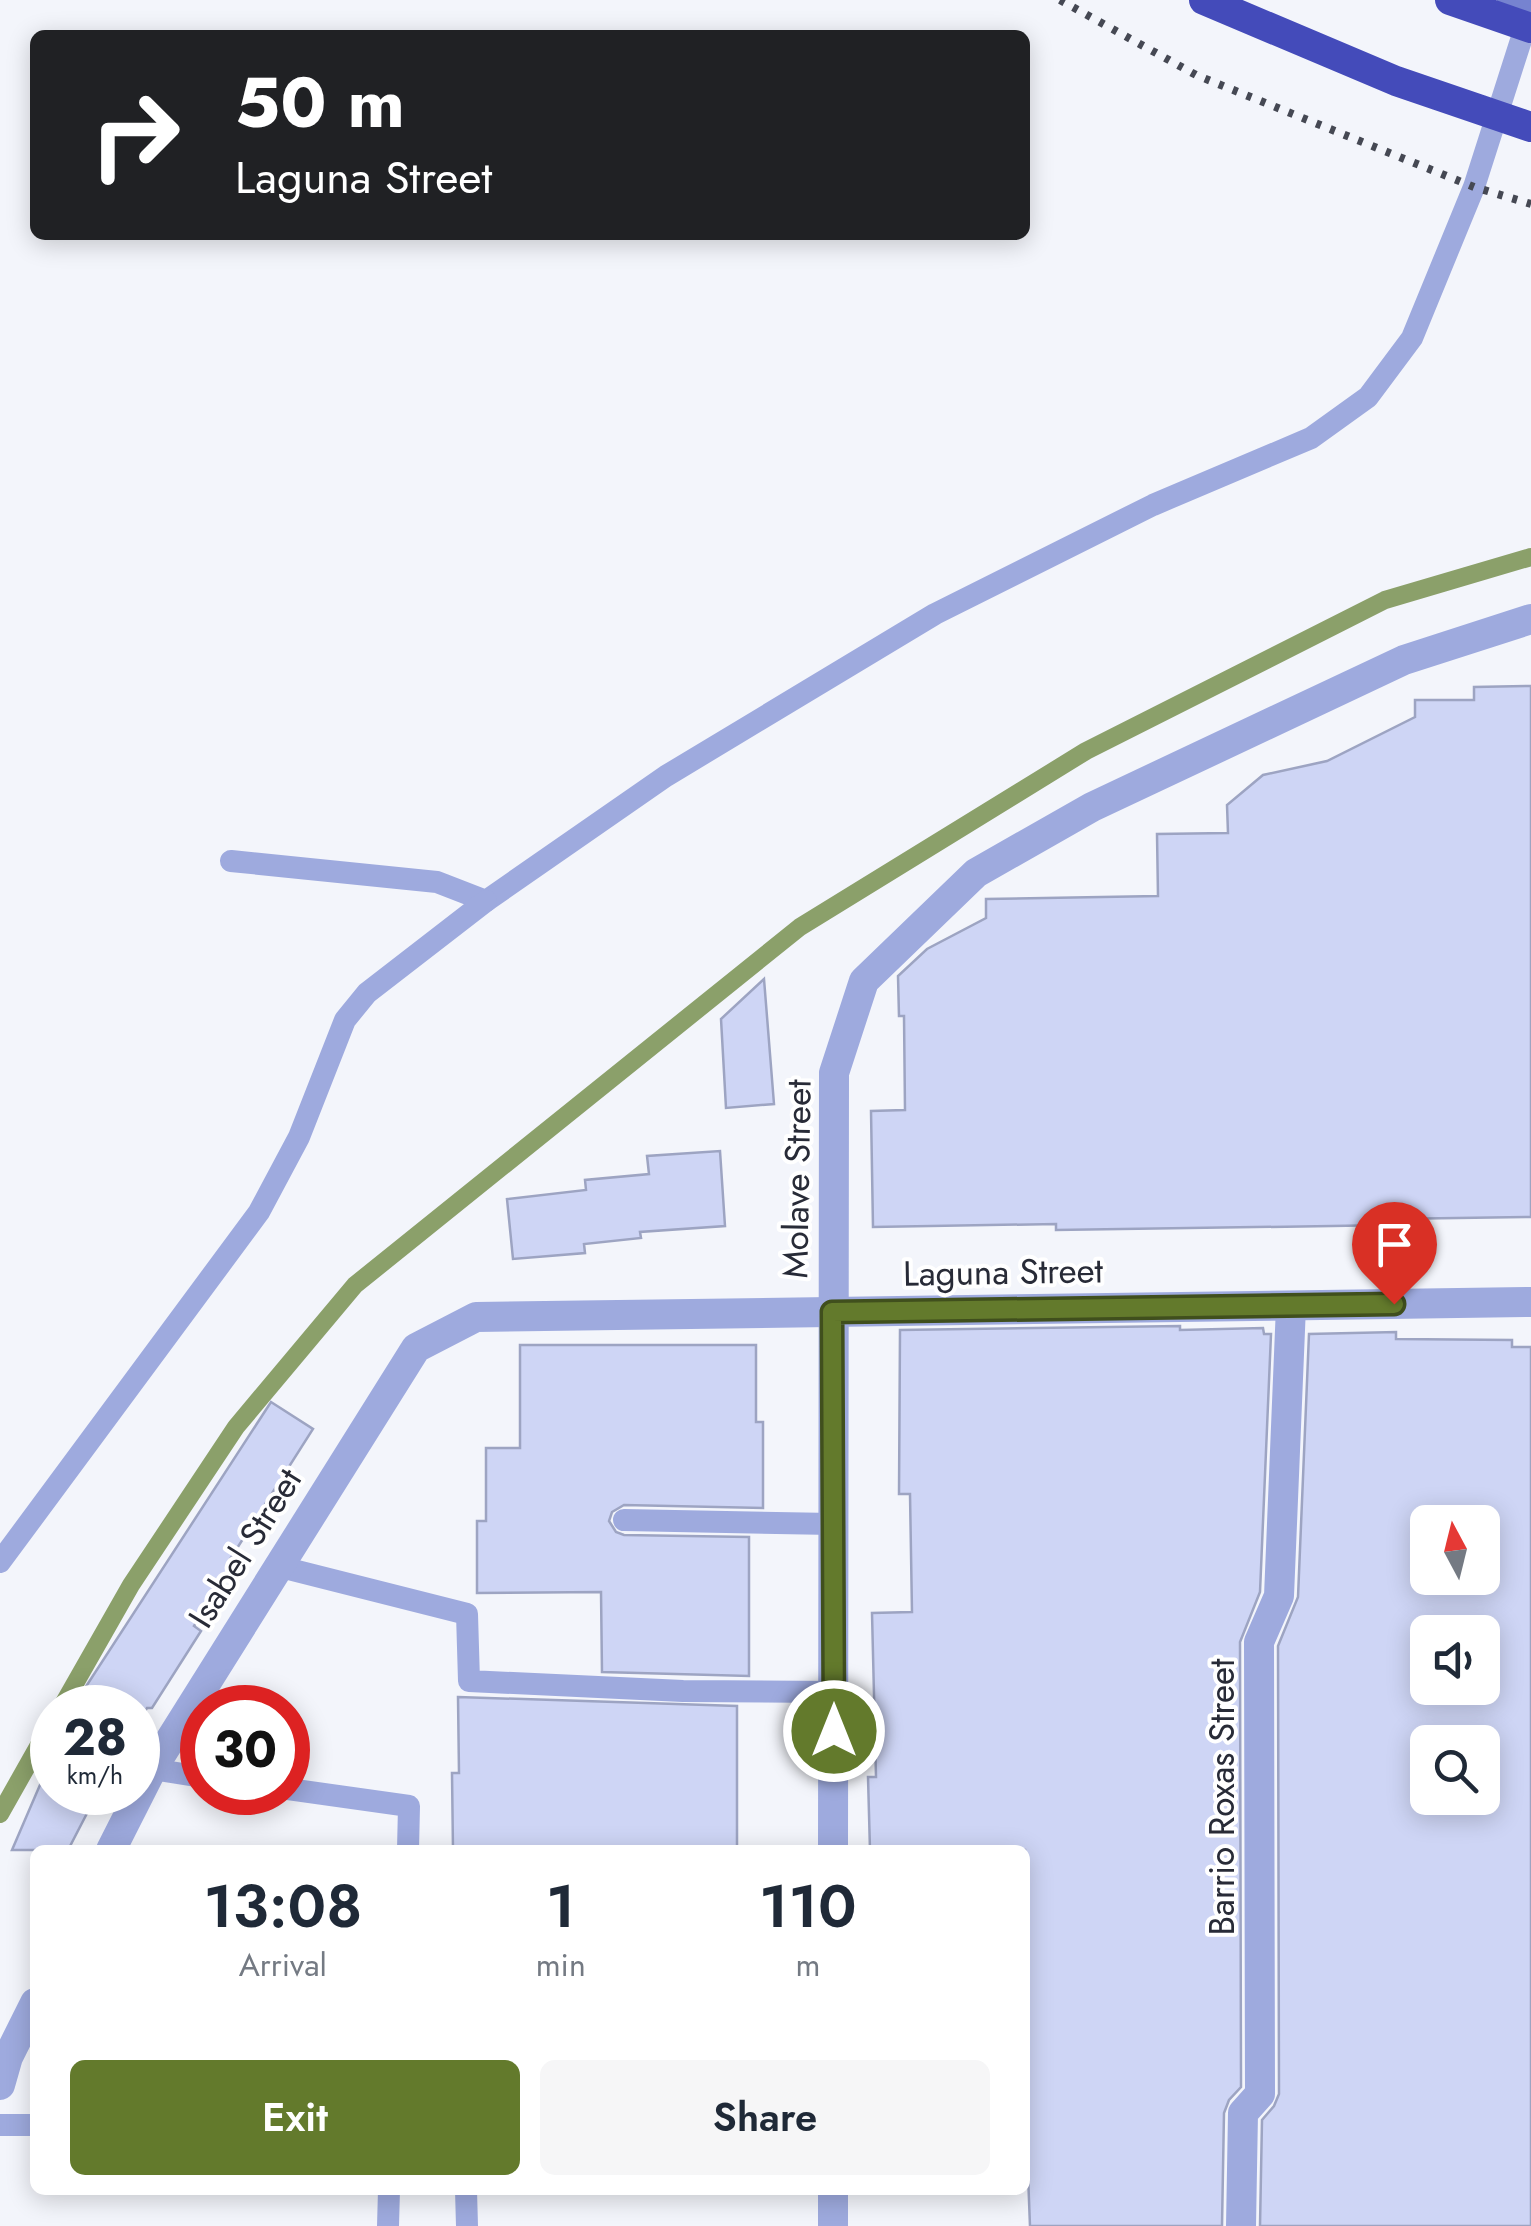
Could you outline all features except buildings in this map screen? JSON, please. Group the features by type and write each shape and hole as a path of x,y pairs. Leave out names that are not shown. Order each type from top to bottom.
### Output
{"highway":[{"path":"1204,0 1396,82 1531,128"},
{"path":"1450,0 1531,28"}],"street":[{"path":"1512,0 1531,8"},
{"name":"Molave Street","path":"833,1845 834,1072 864,981 976,873 1092,807 1404,660 1531,619"},
{"name":"Laguna Street","path":"476,1316 1531,1302"},
{"name":"Barrio Roxas Street","path":"1241,2226 1243,2113 1260,2094 1259,1642 1279,1596 1290,1306"},
{"name":"Isabel Street","path":"160,1756 416,1348 476,1316"},
{"name":"Isabel Street","path":"114,1845 129,1815"},
{"path":"0,2085 8,2058 30,2013"},
{"path":"833,2195 833,2226"}],"lane":[{"path":"0,1562 259,1212 299,1137 345,1020 367,993 486,901 666,776 935,614 1153,504 1311,438 1368,397 1412,338 1474,187 1531,8"},
{"path":"231,861 437,882 486,901"},
{"path":"624,1520 833,1524"},
{"path":"277,1566 467,1614 469,1681 683,1691 834,1692"},
{"path":"310,1792 409,1806 408,1845"},
{"path":"0,2125 30,2125"},
{"path":"388,2226 389,2195"},
{"path":"466,2195 467,2226"}],"waterway":[{"path":"74,1685 131,1585 236,1427 355,1285 800,927 1086,751 1385,600 1531,557"},
{"path":"0,1814 30,1761"}],"railway":[{"path":"1060,0 1196,75 1474,187 1531,204"}],"route":[{"path":"834,1731 832,1312 1394,1304"}]}
